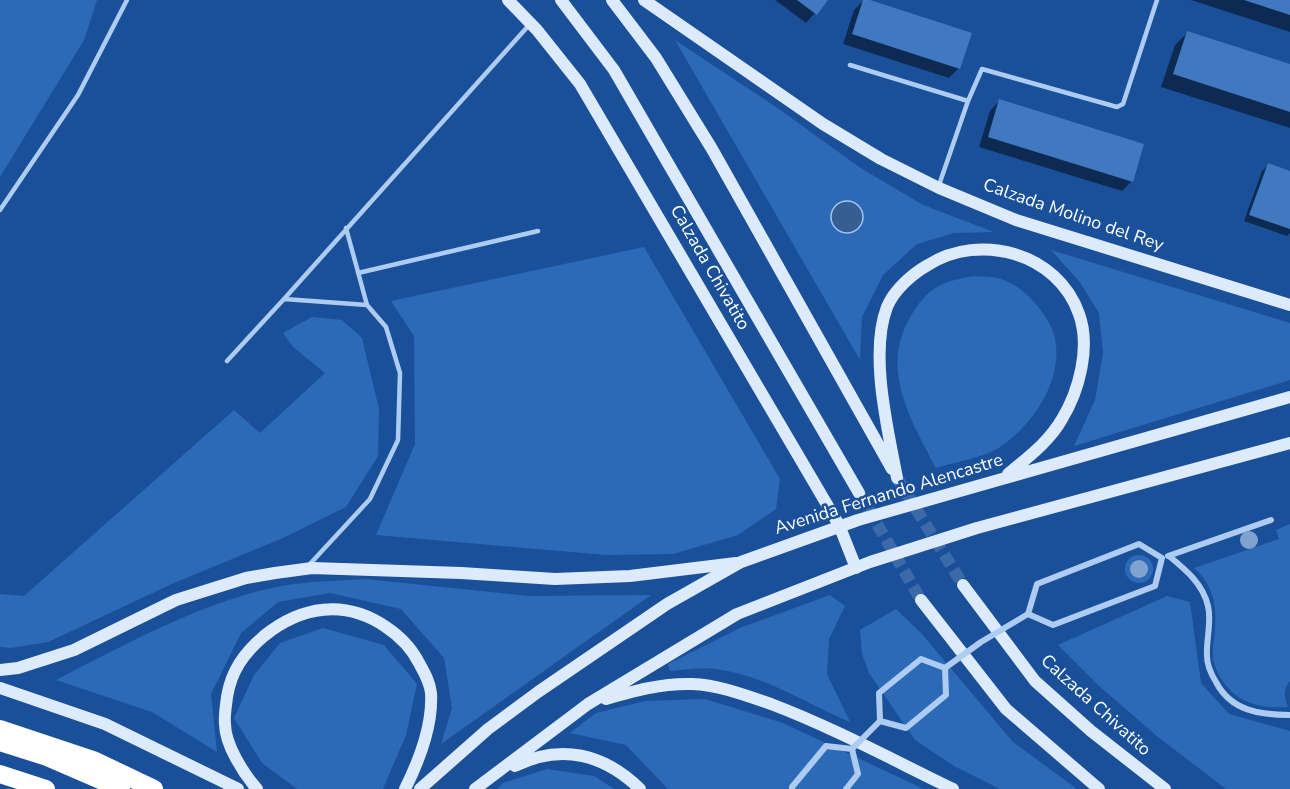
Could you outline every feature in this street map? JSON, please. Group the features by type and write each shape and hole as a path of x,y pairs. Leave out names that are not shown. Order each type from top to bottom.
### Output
{"highway":[{"path":"0,729 93,760 153,789"},
{"path":"0,742 47,757 121,789"},
{"path":"0,774 46,789"},
{"path":"0,787 7,789"}],"main road":[{"name":"Calzada Chivatito","path":"508,0 580,84 839,525 856,568"},
{"name":"Calzada Chivatito","path":"561,0 614,70 859,493"},
{"path":"612,0 657,58 712,149 897,478 886,416 880,354 883,322 888,306 899,288 936,259 955,252 974,249 993,249 1031,260 1062,284 1080,315 1083,339 1081,366 1076,386 1070,405 1060,422 1037,450 1003,478"},
{"name":"Calzada Molino del Rey","path":"650,2 823,124 881,159 939,188 1016,220 1290,305"},
{"name":"Avenida Fernando Alencastre","path":"420,789 488,729 538,692 667,604 741,562 839,525 1290,397"},
{"path":"475,789 588,704 737,614 856,568 977,528 1290,443"},
{"path":"0,670 18,668 74,650 176,600 246,578 305,569 461,573 555,579 630,576 741,562"},
{"name":"Calzada Chivatito","path":"963,585 1035,681 1090,731 1166,789"},
{"path":"921,600 1006,709 1099,789"},
{"path":"257,789 247,777 233,752 224,726 229,681 238,664 256,643 279,624 304,613 329,609 368,615 405,641 425,674 431,690 431,710 420,753 405,789"},
{"path":"588,704 641,688 667,685 692,684 725,689 794,713 831,729 953,789"},
{"path":"0,688 105,724 238,789"},
{"path":"494,775 539,756 576,754 613,766 640,789"}],"street":[{"path":"1028,614 1053,625 1155,586 1166,557 1271,520"},
{"path":"945,668 981,642 1028,614 1037,584 1139,544 1166,557 1197,582 1204,593 1210,623 1207,658 1211,674 1221,693 1234,704 1250,711 1271,715 1290,715"},
{"path":"852,749 880,721 879,693 921,659 945,668"},
{"path":"880,721 906,728 946,695 945,668"},
{"path":"792,789 826,746 852,749"},
{"path":"846,789 858,774 852,749"}],"lane":[{"path":"0,210 78,95 127,0"},
{"path":"939,188 968,101 982,69 1117,107 1123,104 1157,0"},
{"path":"227,361 530,23"},
{"path":"850,65 968,101"},
{"path":"305,569 370,499 398,440 400,373 386,327 367,305 345,228"},
{"path":"358,273 538,231"},
{"path":"284,299 367,305"}],"shaded area":[{"path":"0,0 97,0 84,40 0,177"},
{"path":"675,40 779,109 859,167 923,205 994,232 954,233 917,244 883,275 862,317 860,360"},
{"path":"847,201 858,206 863,217 858,228 847,233 836,228 831,217 836,206"},
{"path":"644,247 780,479 776,509 738,535 673,554 606,555 376,535 415,444 414,336 391,301"},
{"path":"1051,250 1290,323 1290,380 1074,446 1095,400 1103,353 1099,313 1079,281"},
{"path":"974,276 995,277 1006,281 1031,298 1052,329 1056,346 1056,363 1045,397 1024,427 1011,439 991,452 936,468 917,431 902,394 898,374 898,355 902,335 923,299 944,283"},
{"path":"312,317 342,320 362,338 379,409 378,456 346,507 283,538 174,583 48,642 11,648 0,647 0,594 24,596 234,410 260,433 325,373 293,347 283,333"},
{"path":"1290,524 1290,681 1285,693 1288,707 1267,707 1249,702 1233,693 1220,677 1213,658 1214,603 1205,580 1194,568 1279,539 1276,530"},
{"path":"1139,555 1149,559 1153,569 1149,579 1139,583 1129,579 1125,569 1129,559"},
{"path":"365,579 529,596 651,595 441,744 452,708 444,658 401,609 330,593 278,602 241,633 211,694 217,752 152,712 56,680 168,624 227,601 287,585"},
{"path":"830,595 845,606 829,639 827,674 850,722 752,678 705,668 670,671 668,664 740,628"},
{"path":"1167,596 1190,602 1201,683 1229,714 1290,731 1290,789 1226,789 1158,737 1099,686 1058,645"},
{"path":"896,609 921,633 1013,742 1077,789 1000,789 954,766 915,740 869,673 862,654 860,630"},
{"path":"323,628 384,645 417,684 406,735 383,789 297,789 262,763 234,718 254,675 280,643"},
{"path":"705,699 783,723 924,789 668,789 626,745 570,733 596,713 645,701"},
{"path":"547,769 594,776 614,789 497,789 503,783"}],"building":[{"path":"797,0 828,0 817,15"},
{"path":"863,0 870,0 972,33 960,69 852,34"},
{"path":"1244,0 1290,0 1290,15"},
{"path":"1187,31 1290,64 1290,112 1173,74"},
{"path":"999,99 1144,144 1133,182 988,137"},
{"path":"1268,163 1290,171 1290,229 1249,215"}],"tunnel":[{"path":"897,478 963,585"},
{"path":"859,493 921,600"}]}
